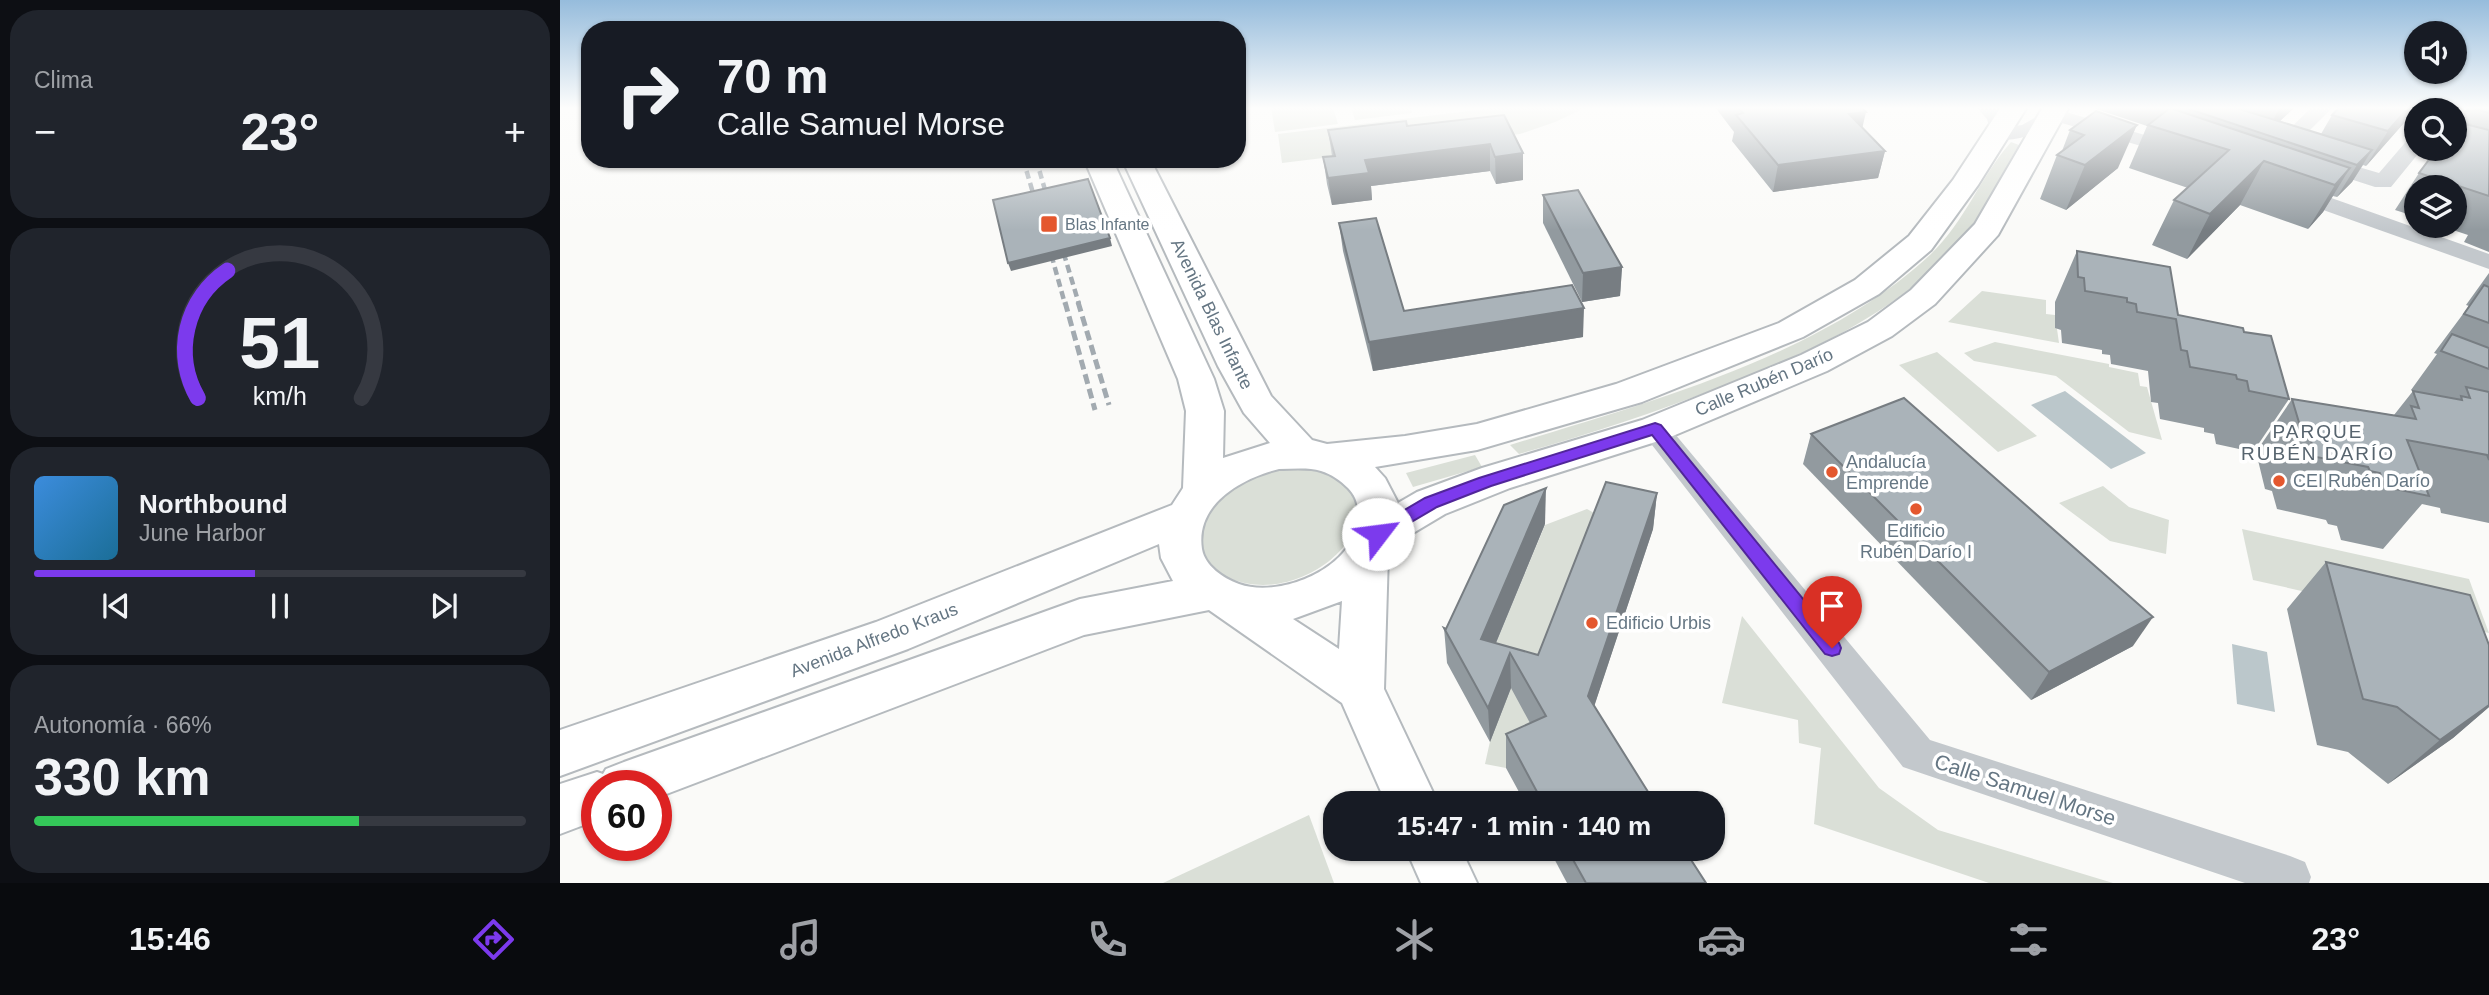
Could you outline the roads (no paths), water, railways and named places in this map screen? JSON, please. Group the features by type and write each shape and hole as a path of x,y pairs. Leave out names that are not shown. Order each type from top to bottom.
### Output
{"main road":[{"path":"1194,503 1225,474 1251,462 1279,455 1317,456 1405,450 1486,435 1629,394 1791,330 1867,287 1920,243 1964,185 1983,148"},
{"name":"Calle Rubén Darío","path":"1373,544 1431,503 1485,482 1655,429 1814,363 1880,328 1923,297 1987,229 2032,148"},
{"path":"1102,168 1196,379 1205,411 1194,503 1179,537 1181,558 1192,578 1360,688"},
{"name":"Avenida Blas Infante","path":"1140,168 1257,404 1298,450 1317,456"},
{"path":"1317,456 1353,470 1371,486 1380,509 1373,544 1360,688 1407,791"},
{"name":"Avenida Alfredo Kraus","path":"560,753 892,636 1194,503"},
{"path":"667,770 1080,617 1221,597 1262,605 1293,601 1323,591 1349,575 1373,544"},
{"path":"560,809 581,802"},
{"path":"1439,861 1449,883"}],"street":[{"path":"2168,148 2194,157"},
{"path":"2277,148 2383,182 2404,157"},
{"path":"2272,184 2480,252"},
{"name":"Calle Samuel Morse","path":"1655,429 1917,754 2290,877"}],"railway":[{"path":"1026,168 1038,210"},
{"path":"1039,168 1050,207"},
{"path":"1060,241 1079,304"},
{"path":"1048,243 1065,304"},
{"path":"1065,302 1095,410"},
{"path":"1078,302 1109,405"}],"place":[{"name":"Blas Infante","path":"1049,224"},
{"name":"Andalucía Emprende","path":"1832,472"},
{"name":"CEI Rubén Darío","path":"2279,481"},
{"name":"Edificio Rubén Darío I","path":"1916,509"},
{"name":"Edificio Urbis","path":"1592,623"}],"district":[{"name":"PARQUE RUBÉN DARÍO","path":"2318,442"}]}
